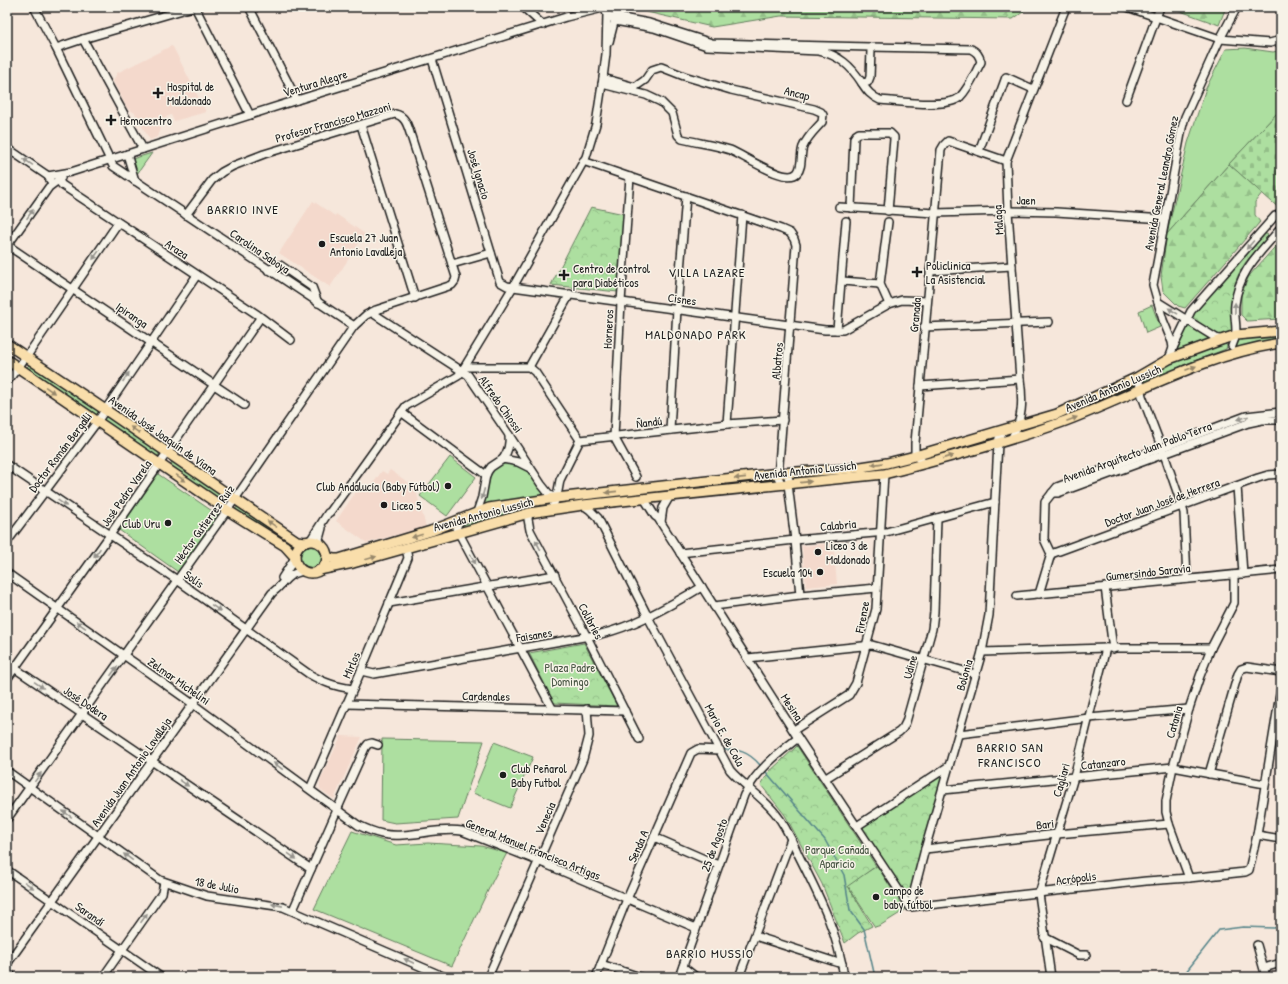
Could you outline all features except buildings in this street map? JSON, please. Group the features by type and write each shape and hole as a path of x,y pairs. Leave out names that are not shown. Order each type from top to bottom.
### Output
{"main road":[{"name":"Avenida Antonio Lussich","path":"327,557 339,559 431,531 488,508 556,498 783,473 848,469 887,463 1057,414 1138,377 1169,359 1221,340 1236,335 1281,331"},
{"name":"Avenida Antonio Lussich","path":"319,570 353,563 457,532 529,513 583,505 884,474 926,464 1011,439 1073,418 1173,375 1226,356 1281,343"},
{"name":"Avenida José Joaquín de Viana","path":"7,344 297,541 307,541"},
{"name":"Avenida José Joaquín de Viana","path":"7,360 227,510 286,546 295,558"},
{"path":"307,541 313,541 321,544 326,552 326,562 319,570 314,572 304,571 297,564 295,558 299,546 307,541"}],"street":[{"name":"Carolina Saboya","path":"34,7 56,48 112,166 354,326"},
{"path":"56,48 194,7 250,115"},
{"path":"249,7 297,100"},
{"path":"523,7 543,25"},
{"name":"Ventura Alegre","path":"7,245 49,186 59,177 71,172 297,100 543,25 566,17 587,7"},
{"name":"Malaga","path":"1011,439 1018,425 1022,399 1008,210 1006,161 1066,7"},
{"path":"1127,7 1220,39 1270,43 1281,40"},
{"path":"1126,100 1160,7"},
{"name":"Avenida General Leandro Gómez","path":"1173,348 1153,285 1182,128 1185,117 1220,39 1237,7"},
{"path":"606,54 604,9 616,12 654,28 707,46 819,50 829,53 840,58 856,74 868,92 880,100 932,104 951,102 960,96 981,62 980,56 971,50 712,43 649,23 622,18 616,12"},
{"name":"Ventura Alegre","path":"566,17 604,9 616,12"},
{"path":"307,541 312,538 328,513 406,406 458,376 464,369 512,287 583,161 592,140 603,81 606,54 616,12"},
{"path":"83,39 143,149"},
{"path":"840,58 844,54 841,47"},
{"path":"862,83 868,82 870,77 870,47"},
{"name":"José Ignacio","path":"432,59 500,282 512,287"},
{"name":"Ancap","path":"603,81 634,90 661,102 672,113 680,137 731,151 763,167 788,177 795,175 799,171 802,149 805,142 823,119 821,112 814,108 731,90 684,76 661,67 652,70 645,80 634,90"},
{"path":"1006,161 979,150 1006,77 1033,89"},
{"name":"Profesor Francisco Mazzoni","path":"186,215 212,180 233,166 264,154 395,114 399,115 404,118 456,276 452,285"},
{"path":"361,125 415,298"},
{"path":"851,208 856,135 859,133 890,133 894,139 888,211"},
{"name":"Granada","path":"915,456 924,327 941,150 948,141 979,150"},
{"path":"7,148 48,176 50,183 49,186"},
{"path":"127,154 135,180"},
{"path":"583,161 742,216 727,424"},
{"name":"Ventura Alegre","path":"48,176 59,177"},
{"name":"Araza","path":"59,177 62,185 258,315 291,340"},
{"name":"Horneros","path":"614,437 621,302 630,177"},
{"path":"670,430 677,309 686,196"},
{"name":"Jaen","path":"839,207 935,213 1008,210 1165,219"},
{"name":"Albatros","path":"742,216 790,233 794,238 796,245 783,420 783,473 779,480 785,484 795,540 800,595"},
{"path":"1169,359 1191,311 1278,217"},
{"path":"846,221 837,330 843,330 889,304 902,300 927,301"},
{"path":"888,222 880,284 889,304"},
{"path":"7,382 26,357 118,223"},
{"path":"1226,356 1236,335 1234,305 1238,285 1252,261 1281,228"},
{"name":"Ipiranga","path":"7,245 244,405"},
{"path":"452,264 491,253"},
{"path":"930,271 1012,266"},
{"name":"Doctor Román Bergalli","path":"7,542 97,422 104,409 197,275"},
{"path":"842,280 880,284"},
{"name":"Héctor Gutierrez Ruiz","path":"7,820 235,500 354,326 371,312 452,285"},
{"name":"Cisnes","path":"512,287 824,330 837,330"},
{"path":"529,367 570,294"},
{"path":"1158,302 1221,340 1226,340 1232,346"},
{"name":"Alfredo Chiossi","path":"371,312 464,369 541,484 549,494 556,498"},
{"name":"José Pedro Varela","path":"7,679 160,464 260,318"},
{"path":"924,327 1049,322"},
{"path":"464,369 529,367 535,372 580,440 560,480 552,510"},
{"path":"1138,377 1141,390 1184,513 1187,579"},
{"path":"920,386 1020,379"},
{"path":"401,412 486,475"},
{"name":"Avenida Arquitecto Juan Pablo Terra","path":"1051,554 1044,539 1044,523 1046,502 1052,493 1058,493 1246,416 1281,412"},
{"name":"Ñandú","path":"580,440 727,424 783,420"},
{"name":"Avenida Arquitecto Juan Pablo Terra","path":"1163,451 1248,423 1262,420 1281,420"},
{"path":"998,443 1004,430"},
{"path":"477,512 482,497 486,475 492,467 503,459 508,452 510,444 509,435"},
{"path":"614,437 636,477"},
{"name":"Bolonia","path":"908,905 943,790 982,652 989,615 998,443"},
{"path":"915,456 926,464"},
{"path":"503,459 518,462 532,469"},
{"name":"Solís","path":"7,466 177,580 302,669 324,682 353,690"},
{"name":"Firenze","path":"794,730 849,695 856,683 876,609 884,474"},
{"name":"Doctor Juan José de Herrera","path":"1051,554 1268,475 1281,474"},
{"path":"541,484 553,486 560,480"},
{"path":"1237,486 1243,574"},
{"name":"Mesina","path":"645,488 648,492 648,499 655,516 660,520 798,738 826,778 908,905"},
{"path":"660,520 663,508 670,496"},
{"name":"Calabria","path":"680,553 795,540 886,532 994,502"},
{"path":"598,518 599,510 604,504"},
{"name":"Mario E. de Cola","path":"583,505 598,518 648,617 730,770 737,778 764,800 778,816 791,839 822,901 835,934 844,977"},
{"path":"321,544 320,534 330,512"},
{"name":"Colibríes","path":"529,513 528,519 530,530 555,575 639,739"},
{"name":"Udine","path":"826,778 903,728 932,629 934,612 937,518"},
{"path":"463,519 459,522 456,528 457,532 552,708"},
{"name":"Mirlos","path":"310,789 408,558 406,548"},
{"path":"1039,594 1051,554"},
{"name":"Avenida Juan Antonio Lavalleja","path":"7,964 272,593 295,558"},
{"name":"Gumersindo Saravia","path":"1017,596 1281,570"},
{"name":"Avenida Juan Antonio Lavalleja","path":"272,593 290,574 304,571"},
{"name":"Zelmar Michelini","path":"7,573 193,704 337,810"},
{"path":"389,603 555,575"},
{"name":"Catania","path":"1189,878 1169,824 1166,801 1173,767 1200,676 1211,648 1234,603 1234,575"},
{"name":"Faisanes","path":"361,671 374,674 587,637 624,628 648,617 702,587"},
{"name":"Cagliari","path":"1039,894 1074,777 1088,718 1110,648 1106,587"},
{"path":"714,606 800,595 877,588"},
{"path":"748,658 872,645 975,674"},
{"path":"982,652 1110,648 1211,648"},
{"name":"José Dodera","path":"7,663 311,869"},
{"path":"1209,774 1238,674 1241,669 1247,667 1281,672"},
{"path":"1281,688 1278,723 1265,784 1257,835 1281,839"},
{"name":"Cardenales","path":"346,704 625,710"},
{"name":"Venecia","path":"488,977 583,759 589,736 587,709"},
{"path":"959,734 1088,718 1189,709"},
{"name":"25 de Agosto","path":"679,977 718,865 748,786 764,767 798,738"},
{"path":"293,910 365,748 368,744 372,743 378,745"},
{"name":"Senda A","path":"596,977 627,899 691,753 698,749 720,750"},
{"path":"857,826 949,766"},
{"name":"Catanzaro","path":"943,790 1173,767 1265,784"},
{"name":"18 de Julio","path":"7,771 164,882 207,896 274,905 293,910 445,977"},
{"name":"General Manuel Francisco Artigas","path":"337,810 358,825 372,832 394,835 452,830 462,831 538,861 696,928"},
{"name":"Bari","path":"925,849 1057,834 1169,824"},
{"name":"Acrópolis","path":"908,905 1039,894 1146,881 1245,872 1250,870 1257,835"},
{"path":"654,837 718,865"},
{"path":"739,977 791,839"},
{"name":"Sarandí","path":"7,870 161,977"},
{"path":"103,977 162,893 164,882"},
{"path":"1039,894 1044,937 1051,977"},
{"path":"755,936 842,964"},
{"path":"1044,937 1079,955 1086,955"},
{"path":"1257,945 1266,977"},
{"path":"1264,968 1281,963"},
{"path":"601,964 640,977"},
{"path":"683,967 696,977"},
{"path":"7,972 14,977"}],"shaded area":[{"name":"Hospital de Maldonado","path":"171,46 173,47 206,112 174,121 171,115 166,117 169,123 161,126 157,137 150,140 140,123 137,125 134,119 137,117 135,113 127,108 113,81 117,73"},
{"name":"Escuela 27 Juan Antonio Lavalleja","path":"313,201 335,216 336,214 365,234 330,287 279,253"},
{"name":"Liceo 5","path":"390,470 415,487 426,527 367,543 336,521 362,483 370,488 382,471 387,474"},
{"path":"833,543 837,584 806,587 802,546"},
{"path":"341,736 362,737 334,799 320,789 320,781"}],"green space":[{"path":"629,7 1027,7 1013,19 781,16 712,27"},
{"path":"1226,7 1219,25 1172,8"},
{"path":"1245,48 1273,52 1281,50 1281,109 1229,164 1167,234 1188,143 1206,88 1226,49"},
{"path":"1281,109 1281,210 1229,164"},
{"path":"152,153 137,174 132,159"},
{"path":"1229,164 1262,193 1255,202 1255,215 1260,222 1185,308 1178,306 1163,291 1161,276 1167,234"},
{"path":"591,207 624,214 618,292 551,285"},
{"path":"1265,234 1269,237 1246,261 1236,281 1232,297 1233,331 1223,336 1218,335 1191,320 1193,315"},
{"path":"1281,240 1281,319 1247,321 1241,315 1241,295 1249,276"},
{"path":"1152,305 1160,327 1146,333 1139,311"},
{"path":"1189,324 1212,339 1176,352"},
{"path":"1281,334 1281,341 1231,351 1235,347 1239,337"},
{"path":"1224,342 1227,346 1226,349 1181,366 1168,375 1144,384 1142,381 1144,378 1166,364"},
{"path":"29,365 99,410 100,412 96,418 26,368"},
{"path":"1135,383 1138,387 1088,409 1017,433 1021,428"},
{"path":"104,414 159,452 159,455 156,457 100,421"},
{"path":"998,434 994,440 926,460 920,457"},
{"name":"Club Andalucía (Baby Fútbol)","path":"450,457 476,477 447,516 420,496"},
{"path":"912,459 919,463 883,470 791,481 790,475"},
{"path":"172,462 226,498 223,502 170,467"},
{"path":"508,463 520,466 530,474 545,496 483,507 492,470 499,465"},
{"name":"Club Uru","path":"158,474 218,515 178,572 119,530"},
{"path":"776,476 778,483 652,494 650,491"},
{"path":"638,492 638,495 555,506 558,502"},
{"path":"550,503 550,505 459,529 459,526 487,512"},
{"path":"239,506 296,544 292,549 236,512 236,508"},
{"path":"310,545 319,548 322,557 319,566 310,569 301,566 298,557 301,548"},
{"name":"Plaza Padre Domingo","path":"584,643 617,706 554,703 529,653"},
{"path":"382,739 484,741 458,819 395,823 381,820"},
{"name":"Club Peñarol Baby Futbol","path":"494,742 533,757 510,808 473,793"},
{"name":"Parque Cañada Aparicio","path":"797,746 876,866 848,886 872,926 858,933 845,943 822,884 785,815 761,785 768,773"},
{"path":"945,774 908,898 861,827"},
{"path":"352,831 396,845 428,843 481,846 507,853 452,966 314,909"},
{"name":"campo de baby fútbol","path":"877,866 905,910 881,925 875,927 847,885"}],"waterway":[{"path":"722,750 742,752 756,760 760,765"},
{"path":"766,772 825,840 844,875 850,910 864,929 875,977"},
{"path":"1182,977 1219,930 1243,927 1274,928 1281,926"}],"place":[{"name":"Hospital de Maldonado","path":"158,93"},
{"name":"Hemocentro","path":"111,120"},
{"name":"Escuela 27 Juan Antonio Lavalleja","path":"322,244"},
{"name":"Policlinica La Asistencial","path":"917,272"},
{"name":"Centro de control para Diabéticos","path":"564,275"},
{"name":"Club Andalucía (Baby Fútbol)","path":"448,486"},
{"name":"Liceo 5","path":"384,505"},
{"name":"Club Uru","path":"168,523"},
{"name":"Liceo 3 de Maldonado","path":"818,552"},
{"name":"Escuela 104","path":"820,572"},
{"name":"Club Peñarol Baby Futbol","path":"503,775"},
{"name":"campo de baby fútbol","path":"876,897"}],"district":[{"name":"BARRIO INVE","path":"243,209"},
{"name":"VILLA LAZARE","path":"707,272"},
{"name":"MALDONADO PARK","path":"696,334"},
{"name":"BARRIO SAN FRANCISCO","path":"1010,754"},
{"name":"BARRIO MUSSIO","path":"710,953"}]}
